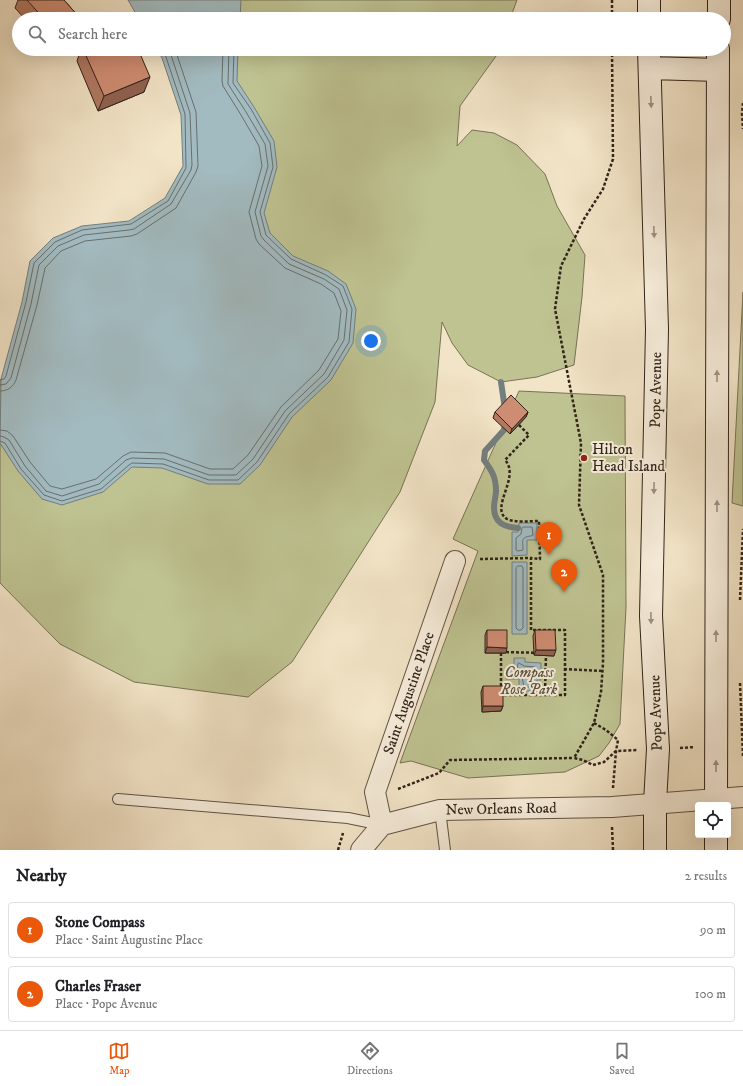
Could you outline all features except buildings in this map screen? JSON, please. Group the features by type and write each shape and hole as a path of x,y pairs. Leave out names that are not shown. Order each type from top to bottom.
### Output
{"main road":[{"path":"649,0 649,12"},
{"path":"718,12 719,0"},
{"path":"716,802 718,56"},
{"path":"650,58 718,70"},
{"name":"Pope Avenue","path":"650,58 657,329 651,616 658,749 654,803 655,850"},
{"path":"716,838 716,850"}],"street":[{"name":"Saint Augustine Place","path":"375,792 455,561"},
{"path":"361,850 382,825 375,792"},
{"name":"New Orleans Road","path":"716,802 743,797"},
{"name":"New Orleans Road","path":"382,825 440,810 612,807 654,803 695,802"}],"lane":[{"path":"118,799 348,818 382,825"},
{"path":"440,810 445,850"}],"path":[{"path":"612,0 612,12"},
{"path":"574,758 594,723 601,692 603,663 602,575 579,505 581,442 555,309 561,266 584,219 603,189 613,159 612,56"},
{"path":"743,103 743,129"},
{"path":"480,559 540,559 539,521 512,521 507,519 502,511 502,504 510,477 510,470 505,460 529,435 519,425"},
{"path":"740,607 743,530"},
{"path":"531,558 531,630 564,630 565,695 545,695 501,695 501,652 546,653 545,695"},
{"path":"564,669 602,671"},
{"path":"740,676 743,756"},
{"path":"375,792 396,789 439,773 450,760 574,758 583,760 593,765 604,762 616,751 618,740 606,730 594,723"},
{"path":"338,850 348,818"}],"green space":[{"path":"178,0 517,0 513,12 191,12"},
{"path":"206,56 496,56 460,106 457,146 472,130 494,133 517,145 545,174 557,206 585,255 574,365 537,377 501,382 468,365 452,343 442,322 435,402 400,492 292,662 248,697 134,682 60,644 0,583 0,380 189,309"},
{"path":"743,292 743,506 732,503"},
{"name":"Compass Rose Park","path":"519,391 625,396 626,607 620,724 609,743 599,756 565,772 468,778 411,761 400,763 478,551 453,539"}],"water":[{"path":"128,0 241,0 240,12 135,12"},
{"path":"161,56 238,56 237,81 274,141 277,167 264,213 270,233 293,256 328,271 346,284 356,309 353,343 331,380 292,417 260,465 240,484 208,484 162,468 132,467 103,492 62,505 42,499 18,471 0,443 1,379 22,302 30,261 53,238 82,226 129,221 165,198 183,166 181,115"},
{"path":"519,523 537,523 537,540 527,540 527,555 512,556 512,532 518,532"},
{"path":"512,562 527,562 527,634 512,634"},
{"path":"514,658 525,658 525,662 541,663 541,680 537,680 537,691 519,691 519,679 506,679 506,668 514,668"}],"waterway":[{"path":"501,382 505,409"},
{"path":"505,422 504,430 485,451 484,460 491,471 496,486 494,507 496,517 504,525 518,528"}],"place":[{"name":"Hilton Head Island","path":"584,458"},
{"name":"Stone Compass","path":"549,555"},
{"name":"Charles Fraser","path":"564,592"}]}
